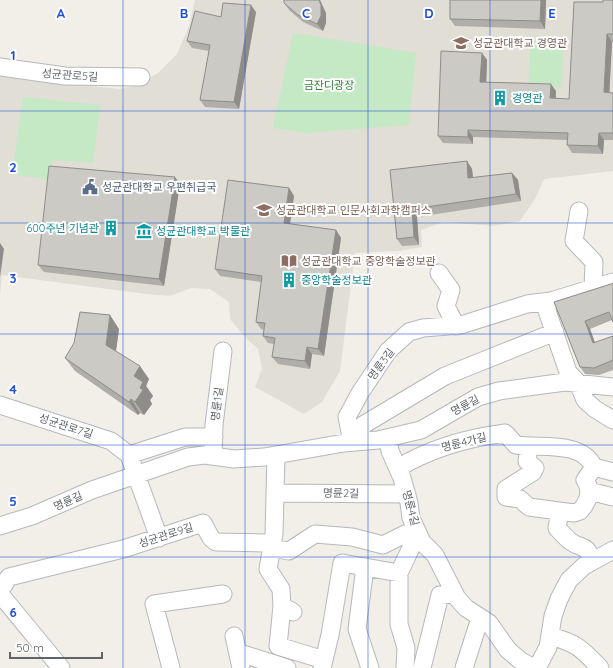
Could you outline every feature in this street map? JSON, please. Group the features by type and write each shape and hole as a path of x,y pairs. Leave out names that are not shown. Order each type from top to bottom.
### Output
{"street":[{"name":"성균관로5길","path":"0,67 65,76 141,77"},
{"path":"580,211 574,241 594,262 593,288"},
{"path":"439,272 451,290 446,306 456,326"},
{"name":"명륜3길","path":"356,442 350,432 347,417 388,351 409,332 423,328 456,326 527,304 544,302 613,282"},
{"path":"544,302 568,372 578,383 585,400 595,409 613,420"},
{"path":"356,442 363,426 444,376 555,332"},
{"name":"명륜1길","path":"213,456 223,352"},
{"name":"명륜길","path":"0,526 32,516 92,490 188,457 213,456 234,460 388,438 421,430 478,397 499,392 565,382 613,387"},
{"name":"성균관로7길","path":"0,405 110,441 129,455"},
{"name":"명륜4가길","path":"398,468 441,446 482,436 506,433 516,445 544,446 578,451 590,458 594,467"},
{"path":"159,538 129,455 185,437 214,437"},
{"name":"명륜4길","path":"388,438 390,451 407,494 411,518 422,542 435,555 455,594 466,608 489,623 508,650 521,661 534,668"},
{"path":"529,446 527,461 534,468 534,472 506,488 506,497 520,499 529,507 574,513 580,511 585,505 589,496 589,486 585,480 594,467 613,472"},
{"path":"276,455 276,492 272,546 268,569 281,589 287,609 278,646 323,664 342,563 399,573"},
{"path":"589,491 613,497"},
{"name":"명륜2길","path":"276,492 407,494"},
{"path":"560,511 557,528 572,542 583,546 588,551 593,561"},
{"name":"성균관로9길","path":"0,591 9,577 123,549 202,523 211,538 216,542 267,543 277,549 289,551 315,534 352,537 383,545 405,534 418,534"},
{"path":"405,668 406,648 399,624 399,573 418,534"},
{"path":"538,668 548,647 553,616 559,599 569,580 593,561 613,550"},
{"path":"365,567 357,629 370,668"},
{"path":"0,594 60,667"},
{"path":"170,668 154,604 223,594"},
{"path":"422,668 440,595 455,594"},
{"path":"464,668 480,618"},
{"path":"234,636 240,661"},
{"path":"550,636 567,640 580,647 604,666"},
{"path":"240,661 243,654 287,668"}],"shaded area":[{"name":"성균관대학교 인문사회과학캠퍼스","path":"195,0 613,0 613,171 544,179 535,199 520,221 493,226 443,222 421,230 422,247 399,251 355,253 340,371 322,402 304,414 255,387 262,369 258,349 243,335 230,319 229,302 210,289 191,288 170,296 2,275 0,295 0,72 81,85 120,89 137,85 158,73 177,54 189,26"}],"green space":[{"name":"금잔디광장","path":"293,33 416,53 409,125 306,133 273,128"},
{"path":"530,40 563,41 562,87 529,86"},
{"path":"23,97 100,105 93,163 53,160 50,180 12,174"}],"building":[{"path":"284,0 319,0 321,5 321,16 317,24 298,15 284,3"},
{"path":"450,0 541,0 540,21 450,19"},
{"path":"603,0 613,0 613,34 607,34 604,92 613,93 613,133 599,133 598,146 567,145 568,133 468,130 468,137 438,136 441,51 482,53 480,82 551,84 550,98 569,99 574,2 603,2"},
{"path":"223,3 251,5 234,102 200,100 210,45 187,41 195,11 221,17"},
{"path":"467,161 468,178 512,173 516,194 412,209 414,237 397,239 390,170"},
{"name":"600주년 기념관","path":"49,166 175,177 159,279 38,265"},
{"name":"중앙학술정보관","path":"228,180 289,188 284,223 336,230 318,349 307,347 305,361 272,357 275,338 263,336 265,323 256,322 262,276 215,269"},
{"path":"613,283 613,322 609,312 585,321 593,343 613,336 613,360 594,368 580,367 554,302"},
{"path":"80,312 110,315 106,345 140,366 134,376 143,382 140,388 143,390 135,402 131,399 129,402 65,358 74,343"}],"place":[{"name":"성균관대학교 경영관","path":"461,43"},
{"name":"경영관","path":"500,98"},
{"name":"성균관대학교 우편취급국","path":"90,187"},
{"name":"성균관대학교 인문사회과학캠퍼스","path":"264,210"},
{"name":"600주년 기념관","path":"111,228"},
{"name":"성균관대학교 박물관","path":"144,231"},
{"name":"성균관대학교 중앙학술정보관","path":"289,261"},
{"name":"중앙학술정보관","path":"289,280"}]}
